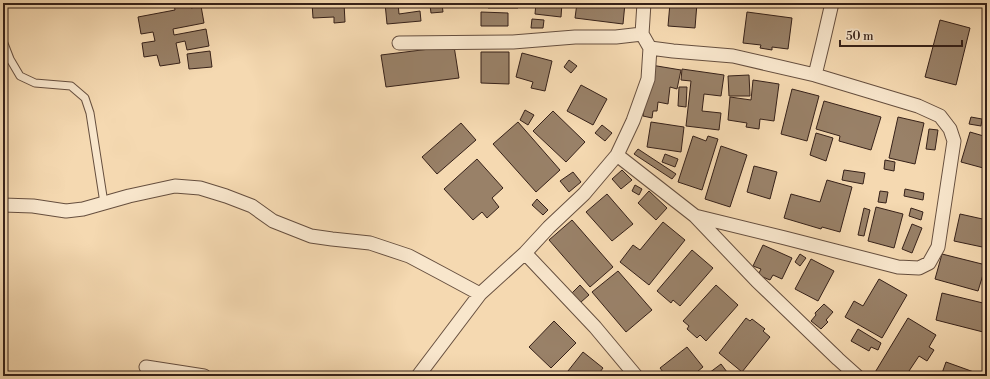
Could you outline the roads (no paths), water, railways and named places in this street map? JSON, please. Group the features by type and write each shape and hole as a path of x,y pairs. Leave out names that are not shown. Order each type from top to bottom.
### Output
{"street":[{"path":"418,376 480,294 525,253 549,227 584,194 617,155 633,121 648,79 650,48 642,34 644,3"},
{"path":"815,75 832,3"},
{"path":"400,43 513,42 575,37 616,37 642,34"},
{"path":"650,48 733,56 815,75 918,106 940,116 950,129 954,141 938,247 929,263 919,268 898,267 695,216"},
{"path":"617,155 695,216 763,286 857,376"},
{"path":"3,205 33,206 66,211 83,210 129,196 175,186 200,188 252,206 272,221 311,236 332,240 370,243 409,256 480,294"},
{"path":"525,253 594,327 636,376"},
{"path":"146,367 204,376"}],"lane":[{"path":"3,41 10,59 20,76 35,83 71,86 85,98 90,113 104,203"}]}
